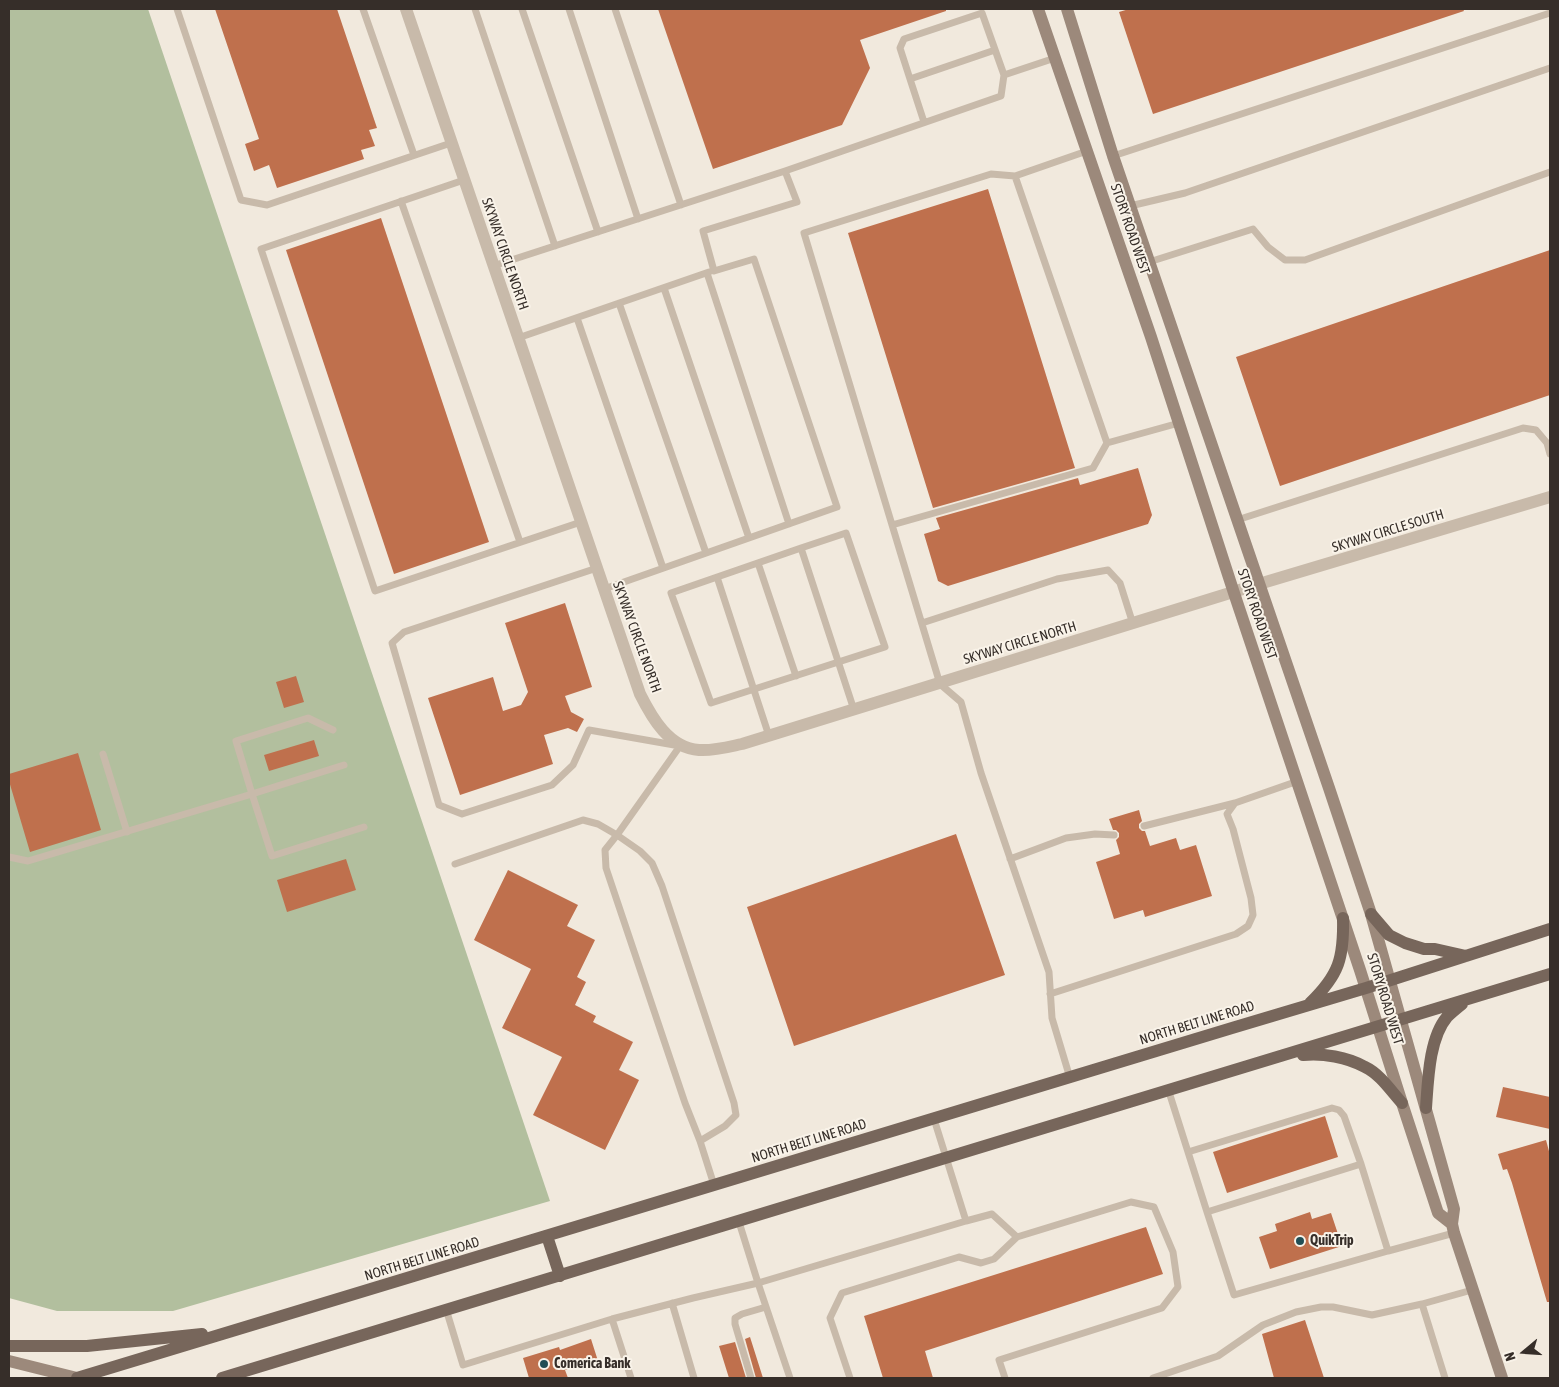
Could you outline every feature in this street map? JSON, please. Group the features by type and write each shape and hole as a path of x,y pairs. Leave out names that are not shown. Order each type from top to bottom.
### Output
{"main road":[{"path":"1371,914 1389,935 1405,944 1468,956"},
{"path":"1307,1006 1321,992 1337,968 1344,942 1343,918"},
{"name":"NORTH BELT LINE ROAD","path":"77,1378 1390,981 1550,929"},
{"path":"222,1378 252,1373 446,1309 947,1160 1550,974"},
{"path":"1426,1108 1436,1038 1446,1018 1466,1000"},
{"path":"1278,1058 1312,1054 1340,1058 1366,1067 1402,1103"},
{"path":"547,1236 560,1276"},
{"path":"9,1346 87,1346 232,1331"}],"street":[{"name":"SKYWAY CIRCLE NORTH","path":"406,9 640,694 650,715 665,733 680,746 698,750 718,750 769,736 1234,593"},
{"name":"STORY ROAD WEST","path":"1038,9 1298,781 1438,1213 1453,1228"},
{"name":"STORY ROAD WEST","path":"1066,9 1113,156 1330,788 1371,914 1454,1209 1453,1228 1502,1378"},
{"name":"SKYWAY CIRCLE SOUTH","path":"1234,593 1550,496"},
{"path":"9,1361 77,1378"}],"lane":[{"path":"177,9 242,200 267,205 452,143"},
{"path":"363,9 414,155"},
{"path":"475,9 555,246"},
{"path":"522,9 598,232"},
{"path":"569,9 638,219"},
{"path":"615,9 681,205"},
{"path":"493,266 786,171 1001,96 1004,75 982,13 904,39 900,48 924,122"},
{"path":"1113,156 1550,13"},
{"path":"910,79 995,50"},
{"path":"1004,75 1055,58"},
{"path":"1130,206 1185,193 1550,68"},
{"path":"1070,1078 1052,1018 1049,972 981,773 961,702 940,684 804,233 991,174 1015,176 1087,151"},
{"path":"786,171 797,202 703,231 710,272 789,524"},
{"path":"1149,262 1253,229 1268,247 1285,260 1304,260 1550,172"},
{"path":"1015,176 1107,443"},
{"path":"464,180 261,249 375,592 581,522"},
{"path":"401,201 520,542"},
{"path":"518,338 710,272 754,259 837,507 604,589"},
{"path":"664,288 749,538"},
{"path":"619,303 706,553"},
{"path":"577,318 663,568"},
{"path":"892,525 1093,468 1107,443 1179,423"},
{"path":"1237,520 1523,428 1536,430 1547,443 1550,454"},
{"path":"846,533 885,647 711,703 671,593 802,548 846,533"},
{"path":"802,548 854,710"},
{"path":"758,563 796,676"},
{"path":"596,568 404,632 392,643 440,805 462,814 552,785 573,765 589,730 680,746 605,850 606,868 714,1185"},
{"path":"922,623 1057,580 1108,570 1120,582 1133,624"},
{"path":"717,577 769,736"},
{"path":"333,730 308,718 236,741 272,856 364,827"},
{"path":"103,754 127,832"},
{"path":"9,857 28,862 344,765"},
{"path":"1144,826 1235,803 1298,781"},
{"path":"1050,994 1236,934 1248,926 1253,915 1251,898 1233,829 1227,814 1235,803"},
{"path":"455,864 583,820 598,824 616,834 640,851 652,863 659,878 734,1103 736,1115 725,1126 700,1141"},
{"path":"1010,859 1066,838 1095,834 1114,835"},
{"path":"1169,1092 1234,1295 1388,1251 1453,1228"},
{"path":"1188,1152 1332,1108 1339,1110 1344,1116 1362,1164 1388,1251"},
{"path":"934,1119 966,1221"},
{"path":"1207,1212 1362,1164"},
{"path":"850,1378 830,1318 842,1293 959,1257 981,1264 994,1259 1017,1236 1131,1202 1154,1207 1173,1252 1178,1287 1162,1308 999,1360 1004,1378"},
{"path":"446,1309 463,1365 612,1319 758,1283 992,1214 1017,1236"},
{"path":"739,1222 790,1378"},
{"path":"1154,1378 1218,1356 1263,1325 1296,1312 1321,1307 1333,1307 1372,1315 1472,1290"},
{"path":"672,1303 694,1378"},
{"path":"1422,1304 1445,1378"},
{"path":"750,1378 734,1324 736,1318 742,1314 766,1307"},
{"path":"612,1319 631,1378"}],"green space":[{"path":"9,9 148,9 550,1201 173,1311 57,1311 9,1298"}],"building":[{"path":"215,9 337,9 377,128 369,130 375,146 361,150 364,159 277,188 269,165 254,171 245,144 259,139"},
{"path":"658,9 946,9 946,11 860,40 870,68 842,125 713,169"},
{"path":"1129,9 1463,9 1464,11 1153,114 1119,12"},
{"path":"988,189 1075,468 933,508 848,233"},
{"path":"381,218 489,542 394,574 286,250"},
{"path":"1550,250 1550,395 1280,486 1236,357"},
{"path":"1138,468 1152,515 1148,524 948,586 938,581 924,534 940,529 936,518 1078,478 1080,485"},
{"path":"565,603 592,687 565,696 571,712 584,719 577,732 568,728 544,735 553,764 460,795 428,698 493,677 503,711 521,705 528,692 505,623"},
{"path":"296,676 304,702 284,708 276,682"},
{"path":"314,740 319,756 269,771 264,755"},
{"path":"78,753 101,830 30,852 9,781 9,774"},
{"path":"1139,810 1142,821 1139,824 1139,828 1145,831 1150,846 1176,838 1180,850 1196,845 1212,896 1145,917 1143,910 1114,919 1096,862 1120,854 1116,840 1119,837 1119,833 1113,830 1109,819"},
{"path":"956,834 1005,975 794,1046 747,907"},
{"path":"346,859 356,890 287,912 277,880"},
{"path":"508,870 578,905 567,926 595,940 577,977 586,982 575,1005 596,1016 593,1022 633,1042 619,1070 639,1080 605,1150 533,1115 562,1057 502,1028 531,969 474,940"},
{"path":"1503,1087 1550,1097 1550,1129 1496,1117"},
{"path":"1325,1116 1338,1157 1227,1193 1213,1152"},
{"path":"1546,1140 1550,1155 1550,1302 1547,1302 1512,1183 1507,1169 1503,1170 1498,1154"},
{"name":"QuikTrip","path":"1310,1212 1312,1219 1331,1213 1342,1246 1270,1269 1259,1237 1277,1231 1275,1224"},
{"path":"1146,1227 1163,1274 925,1351 933,1378 883,1378 864,1316"},
{"path":"1305,1320 1324,1378 1274,1378 1262,1334"},
{"path":"750,1337 763,1378 756,1378 745,1339"},
{"path":"591,1339 598,1361 565,1370 568,1378 529,1378 523,1358 559,1347 560,1350"},
{"path":"735,1342 746,1378 729,1378 719,1346"}],"place":[{"name":"QuikTrip","path":"1300,1241"},
{"name":"Comerica Bank","path":"544,1364"}]}
